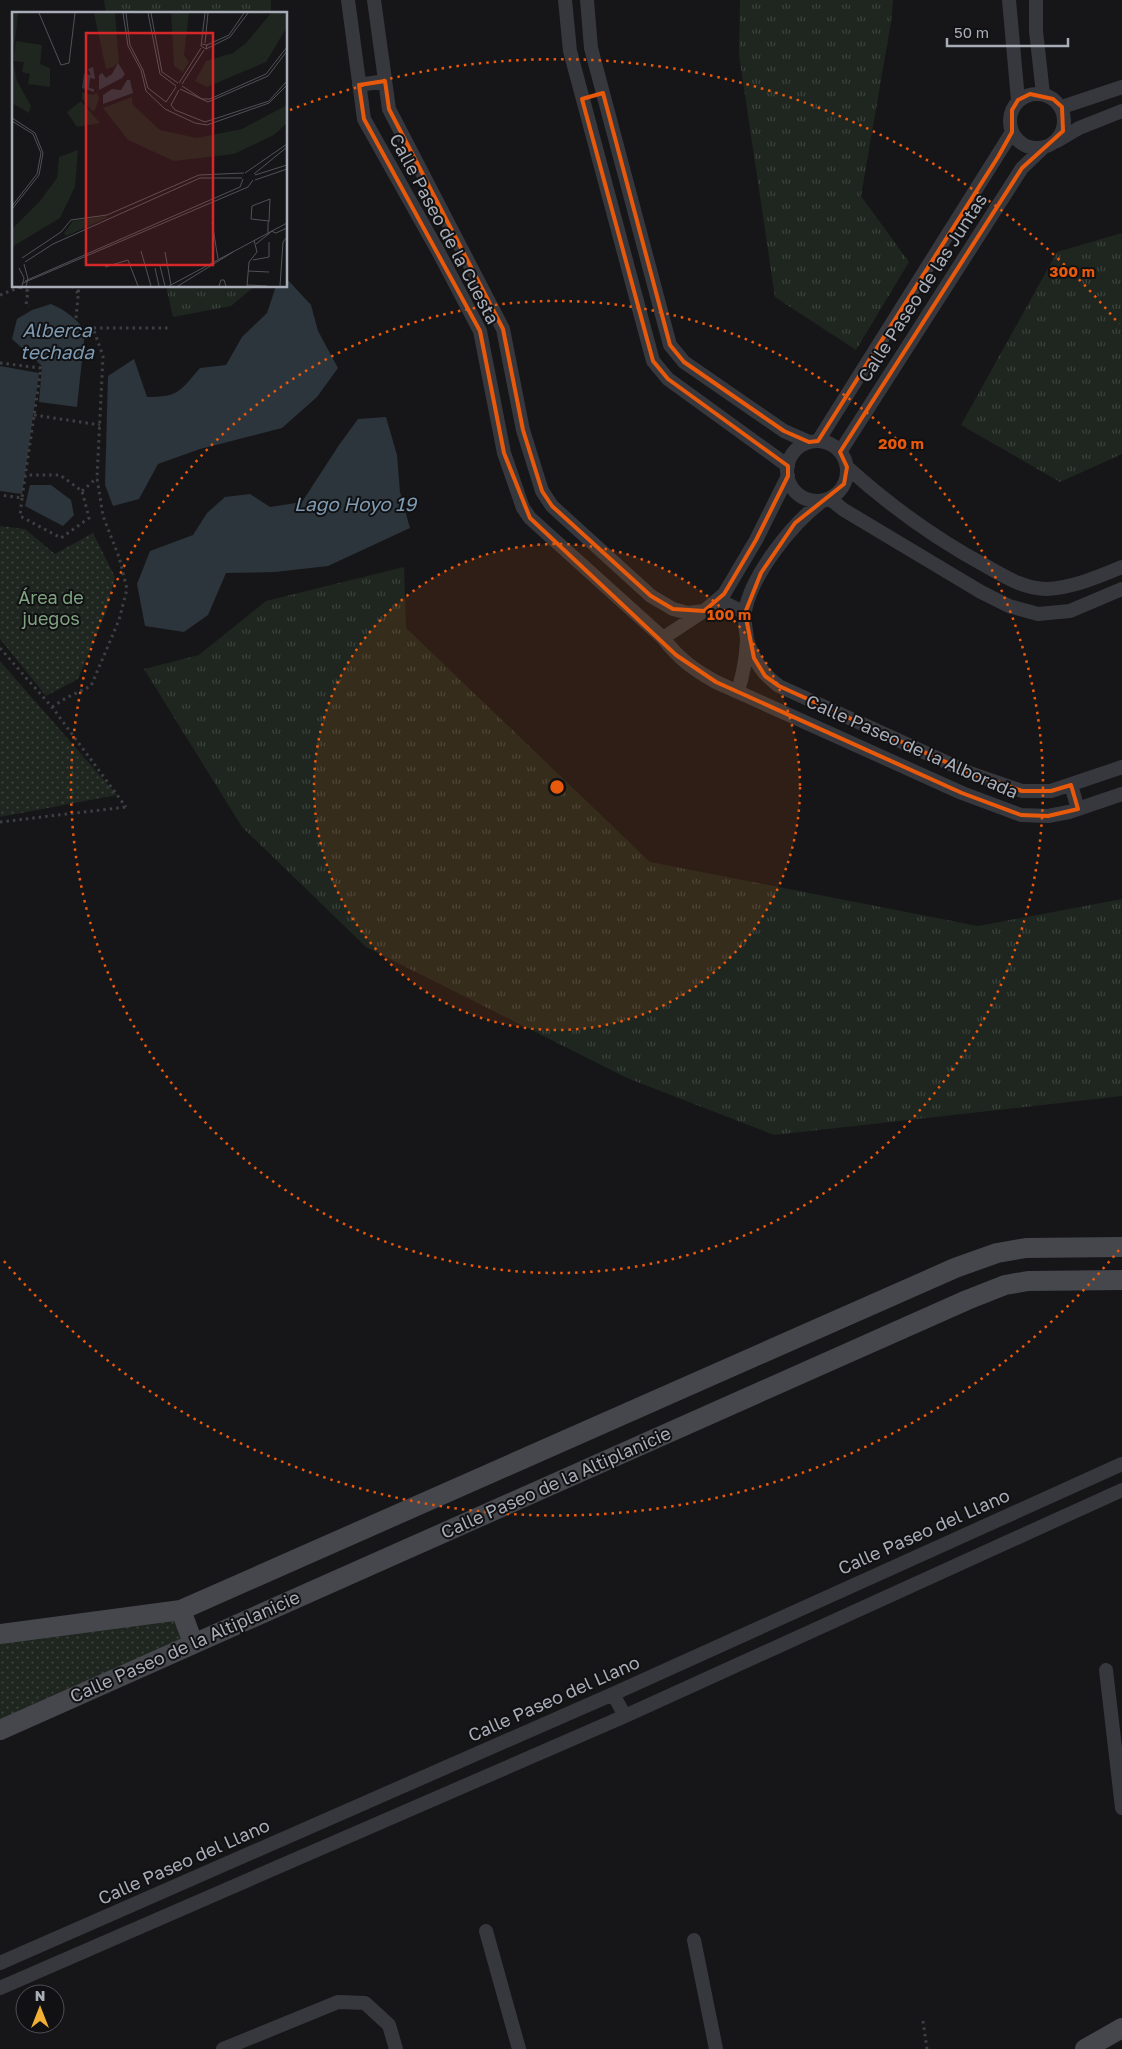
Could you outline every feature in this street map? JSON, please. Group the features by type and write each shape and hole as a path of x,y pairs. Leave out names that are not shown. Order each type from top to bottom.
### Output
{"street":[{"name":"Calle Paseo de la Cuesta","path":"348,0 364,119 438,250 480,331 504,453 523,508 530,518 663,638 676,655 694,670"},
{"name":"Calle Paseo de la Cuesta","path":"374,0 389,109 503,329 523,430 542,491 552,506 651,596 673,609 688,613 704,611"},
{"path":"565,0 570,51 653,361 668,379 788,471 794,490 800,496 808,500 825,500 980,592 1009,606 1038,614 1070,612 1122,589"},
{"path":"587,0 591,48 670,345 684,362 784,431 814,442 826,443 840,452 847,467 872,490 940,541 1017,583 1045,589 1088,581 1122,567"},
{"path":"1009,0 1018,100"},
{"path":"1036,0 1036,31 1044,94"},
{"path":"359,85 385,81"},
{"path":"1062,107 1122,87"},
{"path":"582,99 603,93"},
{"path":"1056,141 1063,131 1065,119 1062,107 1044,94 1030,94 1018,100 1012,110 1010,122 1012,132 1024,145 1043,148 1056,141 1079,128 1122,111"},
{"name":"Calle Paseo de las Juntas","path":"814,442 1012,132"},
{"name":"Calle Paseo de las Juntas","path":"840,452 1022,168 1043,148"},
{"path":"496,412 519,408"},
{"path":"663,638 719,600 756,540 788,471 795,451 814,442"},
{"path":"738,691 744,671 747,640 745,613 762,573 795,522 844,484 847,467"},
{"path":"719,600 745,613"},
{"name":"Calle Paseo de la Alborada","path":"747,640 754,658 766,676 779,686 970,773 1022,791 1051,791 1122,767"},
{"name":"Calle Paseo de la Alborada","path":"694,670 962,794 1021,815 1048,816 1078,809 1122,794"},
{"path":"1070,785 1078,809"},
{"name":"Calle Paseo de la Altiplanicie","path":"0,1634 181,1610 955,1268 998,1253 1026,1248 1122,1247"},
{"path":"955,1268 967,1300"},
{"name":"Calle Paseo de la Altiplanicie","path":"0,1730 967,1300 1005,1285 1028,1281 1122,1280"},
{"path":"592,1430 604,1461"},
{"name":"Calle Paseo del Llano","path":"0,1963 613,1694 1122,1464"},
{"path":"0,1988 625,1716 1046,1522 1122,1490"},
{"path":"1037,1502 1046,1522"},
{"path":"181,1610 193,1643"},
{"path":"1106,1670 1122,1808"},
{"path":"613,1694 625,1716"},
{"path":"88,1925 97,1945"},
{"path":"486,1931 519,2049"},
{"path":"694,1940 716,2049"},
{"path":"223,2049 338,2002 365,2003 389,2025 396,2049"},
{"path":"1085,2049 1122,2028"}],"path":[{"path":"0,295 19,288"},
{"path":"24,288 28,291 26,304 29,306"},
{"path":"74,288 78,293"},
{"path":"76,318 79,288"},
{"path":"52,708 66,698 91,686 119,620 127,589 120,557 103,516 98,478 103,356 93,328 170,328"},
{"path":"0,363 41,368 25,475 20,516 60,538 89,518 82,490 60,476 25,475"},
{"path":"34,415 100,425"},
{"path":"82,490 98,478"},
{"path":"0,495 22,498"},
{"path":"0,648 52,708 126,807 0,822"},
{"path":"923,2021 927,2049"}],"highlighted area":[{"path":"385,81 389,109 503,329 523,430 542,491 552,506 651,596 673,609 704,611 724,594 756,540 788,476 788,466 668,379 653,361 582,99 603,93 670,345 684,362 784,431 809,442 818,441 998,157 1012,132 1012,110 1018,100 1030,94 1053,99 1062,107 1063,131 1022,168 840,452 847,467 844,484 795,523 761,573 745,613 754,658 765,676 779,686 970,773 1022,791 1051,791 1071,785 1078,809 1048,816 1021,815 962,793 716,682 676,655 530,518 504,453 480,331 364,119 359,85"}],"green space":[{"path":"104,0 271,0 271,12 106,12"},
{"path":"740,0 893,0 891,22 861,196 909,262 856,350 775,297 739,55"},
{"path":"1122,233 1122,454 1060,482 961,425 1057,252"},
{"path":"166,288 253,288 231,306 173,317"},
{"name":"Área de juegos","path":"0,526 25,529 55,554 93,533 115,577 106,612 78,679 46,696 0,639"},
{"path":"404,567 406,628 650,862 978,926 1122,899 1122,1096 774,1135 627,1078 366,947 242,827 144,669 199,655 266,601"},
{"path":"0,661 117,795 0,817"},
{"path":"177,1617 185,1639 0,1720 0,1643"}],"water":[{"path":"288,280 311,305 318,331 338,368 317,397 282,428 200,449 158,464 139,499 113,506 105,485 108,376 134,359 147,397 173,394 183,387 200,368 226,365 242,337 267,313 275,288 288,288"},
{"name":"Alberca techada","path":"51,304 71,315 85,332 77,407 39,402 42,366 12,339 17,319 32,310"},
{"path":"0,366 39,373 22,494 0,491"},
{"name":"Lago Hoyo 19","path":"386,417 397,455 400,492 410,528 328,566 275,572 226,573 208,615 184,632 145,626 137,584 150,551 193,535 207,513 225,497 250,494 270,507 302,502 358,419"},
{"path":"30,485 51,485 71,500 74,515 63,526 25,506"}]}
